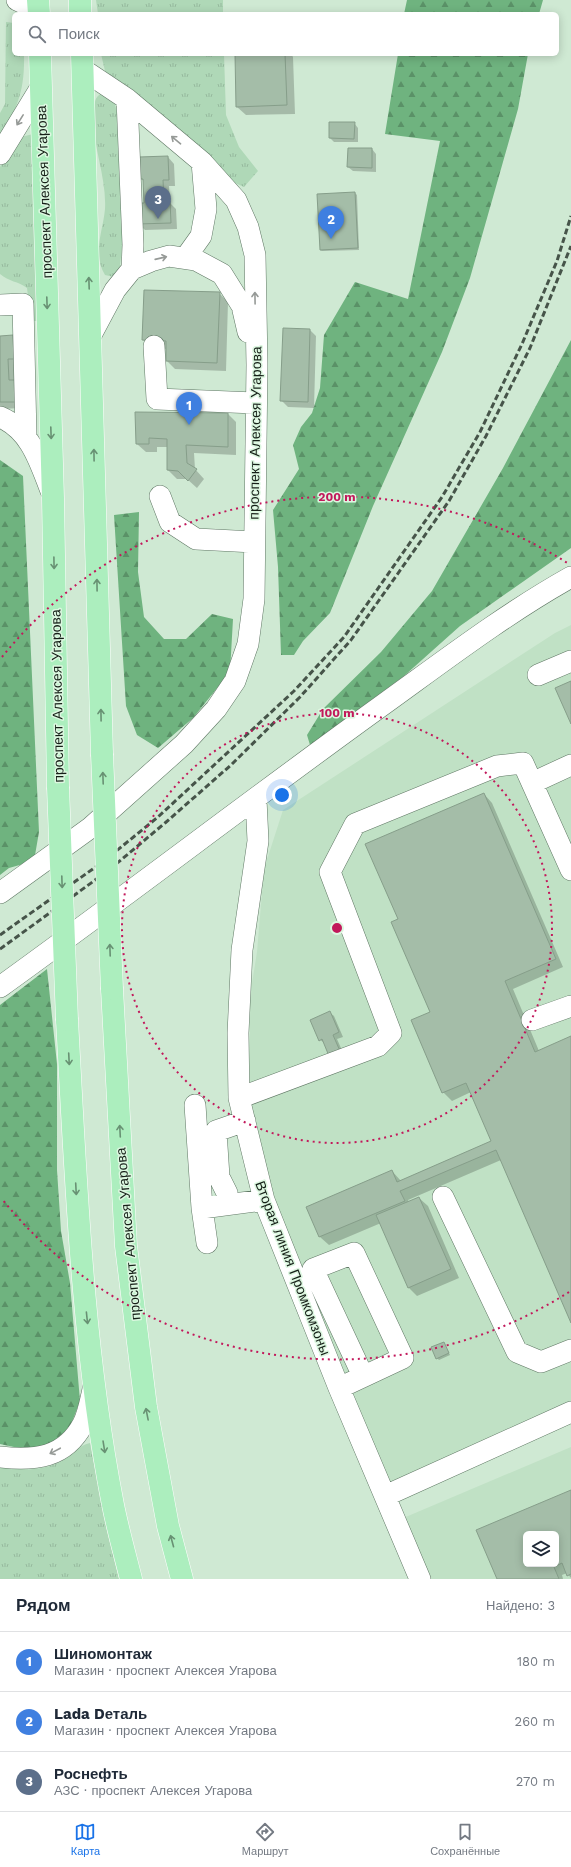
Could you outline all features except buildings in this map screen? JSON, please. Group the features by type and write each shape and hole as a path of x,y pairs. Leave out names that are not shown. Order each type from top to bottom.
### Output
{"main road":[{"path":"80,0 80,12"},
{"name":"проспект Алексея Угарова","path":"40,56 53,498 58,787 67,1020 78,1225 94,1385 113,1506 131,1579"},
{"name":"проспект Алексея Угарова","path":"82,62 102,754 112,989 128,1261 146,1407 168,1526 182,1579"}],"street":[{"path":"17,0 38,8"},
{"name":"проспект Алексея Угарова","path":"5,887 90,828 184,744 216,709 235,681 248,644 254,599 255,403 257,365 255,256 248,228 236,200 202,162 82,62"},
{"name":"проспект Алексея Угарова","path":"0,154 41,87"},
{"path":"127,99 133,245 132,269"},
{"path":"186,257 202,236 206,209 202,162"},
{"path":"91,335 115,290 132,269 151,261 169,256 186,257 196,260 222,274 242,306 257,365"},
{"path":"0,305 23,304 26,436"},
{"path":"154,346 157,399 255,403"},
{"path":"0,417 7,420 26,436 36,451 53,498"},
{"path":"160,496 170,522 196,539 254,542"},
{"path":"0,987 127,896 306,760 529,600 571,577"},
{"path":"538,675 571,661"},
{"path":"239,1098 378,1046 391,1033 330,872 355,824 497,766 523,763 571,870"},
{"path":"532,783 571,765"},
{"name":"Вторая линия Промкомзоны","path":"256,799 258,841 242,950 238,1034 239,1098 264,1200 339,1388 420,1579"},
{"path":"532,1020 571,1006"},
{"path":"195,1105 202,1208 207,1243"},
{"path":"227,1193 219,1176 216,1131 245,1121"},
{"path":"443,1197 517,1352 541,1362 571,1350"},
{"path":"202,1208 264,1200"},
{"path":"339,1388 403,1358 354,1253 313,1269 363,1376"},
{"path":"0,1457 20,1460 42,1458 69,1443 83,1423 94,1385"},
{"path":"385,1496 571,1412"}],"shaded area":[{"path":"571,625 571,1424 394,1504 280,1236 249,1123 250,996 257,952 264,869 283,810 555,633"},
{"path":"571,1447 571,1579 428,1579 401,1519"}],"green space":[{"path":"96,0 223,0 223,12 98,12"},
{"path":"407,0 543,0 540,12 404,12"},
{"path":"6,22 12,23 12,56 24,56 24,67 19,99 0,140 0,113 5,104"},
{"path":"101,56 224,56 226,115 239,147 258,171 244,187 235,183 211,159 105,71"},
{"path":"398,56 528,56 518,109 470,278 442,352 373,506 330,613 303,641 294,655 281,655 278,567 273,510 299,469 293,445 301,427 312,413 320,388 324,335 355,282 408,299 440,141 385,134"},
{"path":"105,92 112,96 122,136 126,208 120,266 118,273 114,277 105,275 99,259 99,242 105,209 105,196 94,129 94,115 96,98"},
{"path":"33,134 38,321 31,321 27,288 7,279 0,274 0,167 17,138"},
{"path":"571,340 571,548 460,626 404,676 310,745 307,735 323,709 381,652 432,591 503,468"},
{"path":"0,460 23,476 39,832 34,861 9,868 0,875"},
{"path":"139,512 138,572 144,617 164,639 186,639 212,614 233,619 230,672 193,718 158,748 137,735 126,706 114,515"},
{"path":"47,969 57,1064 57,1170 61,1231 70,1283 80,1401 70,1427 52,1443 28,1450 0,1444 0,1005"},
{"path":"90,1443 107,1531 119,1579 0,1579 0,1466 15,1469 47,1467 66,1459 82,1446"}],"railway":[{"path":"0,935 104,861 158,817 294,691 344,637 442,497 480,432 522,344 557,261 571,216"},
{"path":"0,949 109,870 231,765 300,697 351,640 449,501 486,436 530,348 571,246"}],"place":[{"name":"Роснефть","path":"158,219"},
{"name":"Lada Dеталь","path":"331,239"},
{"name":"Шиномонтаж","path":"189,425"}]}
